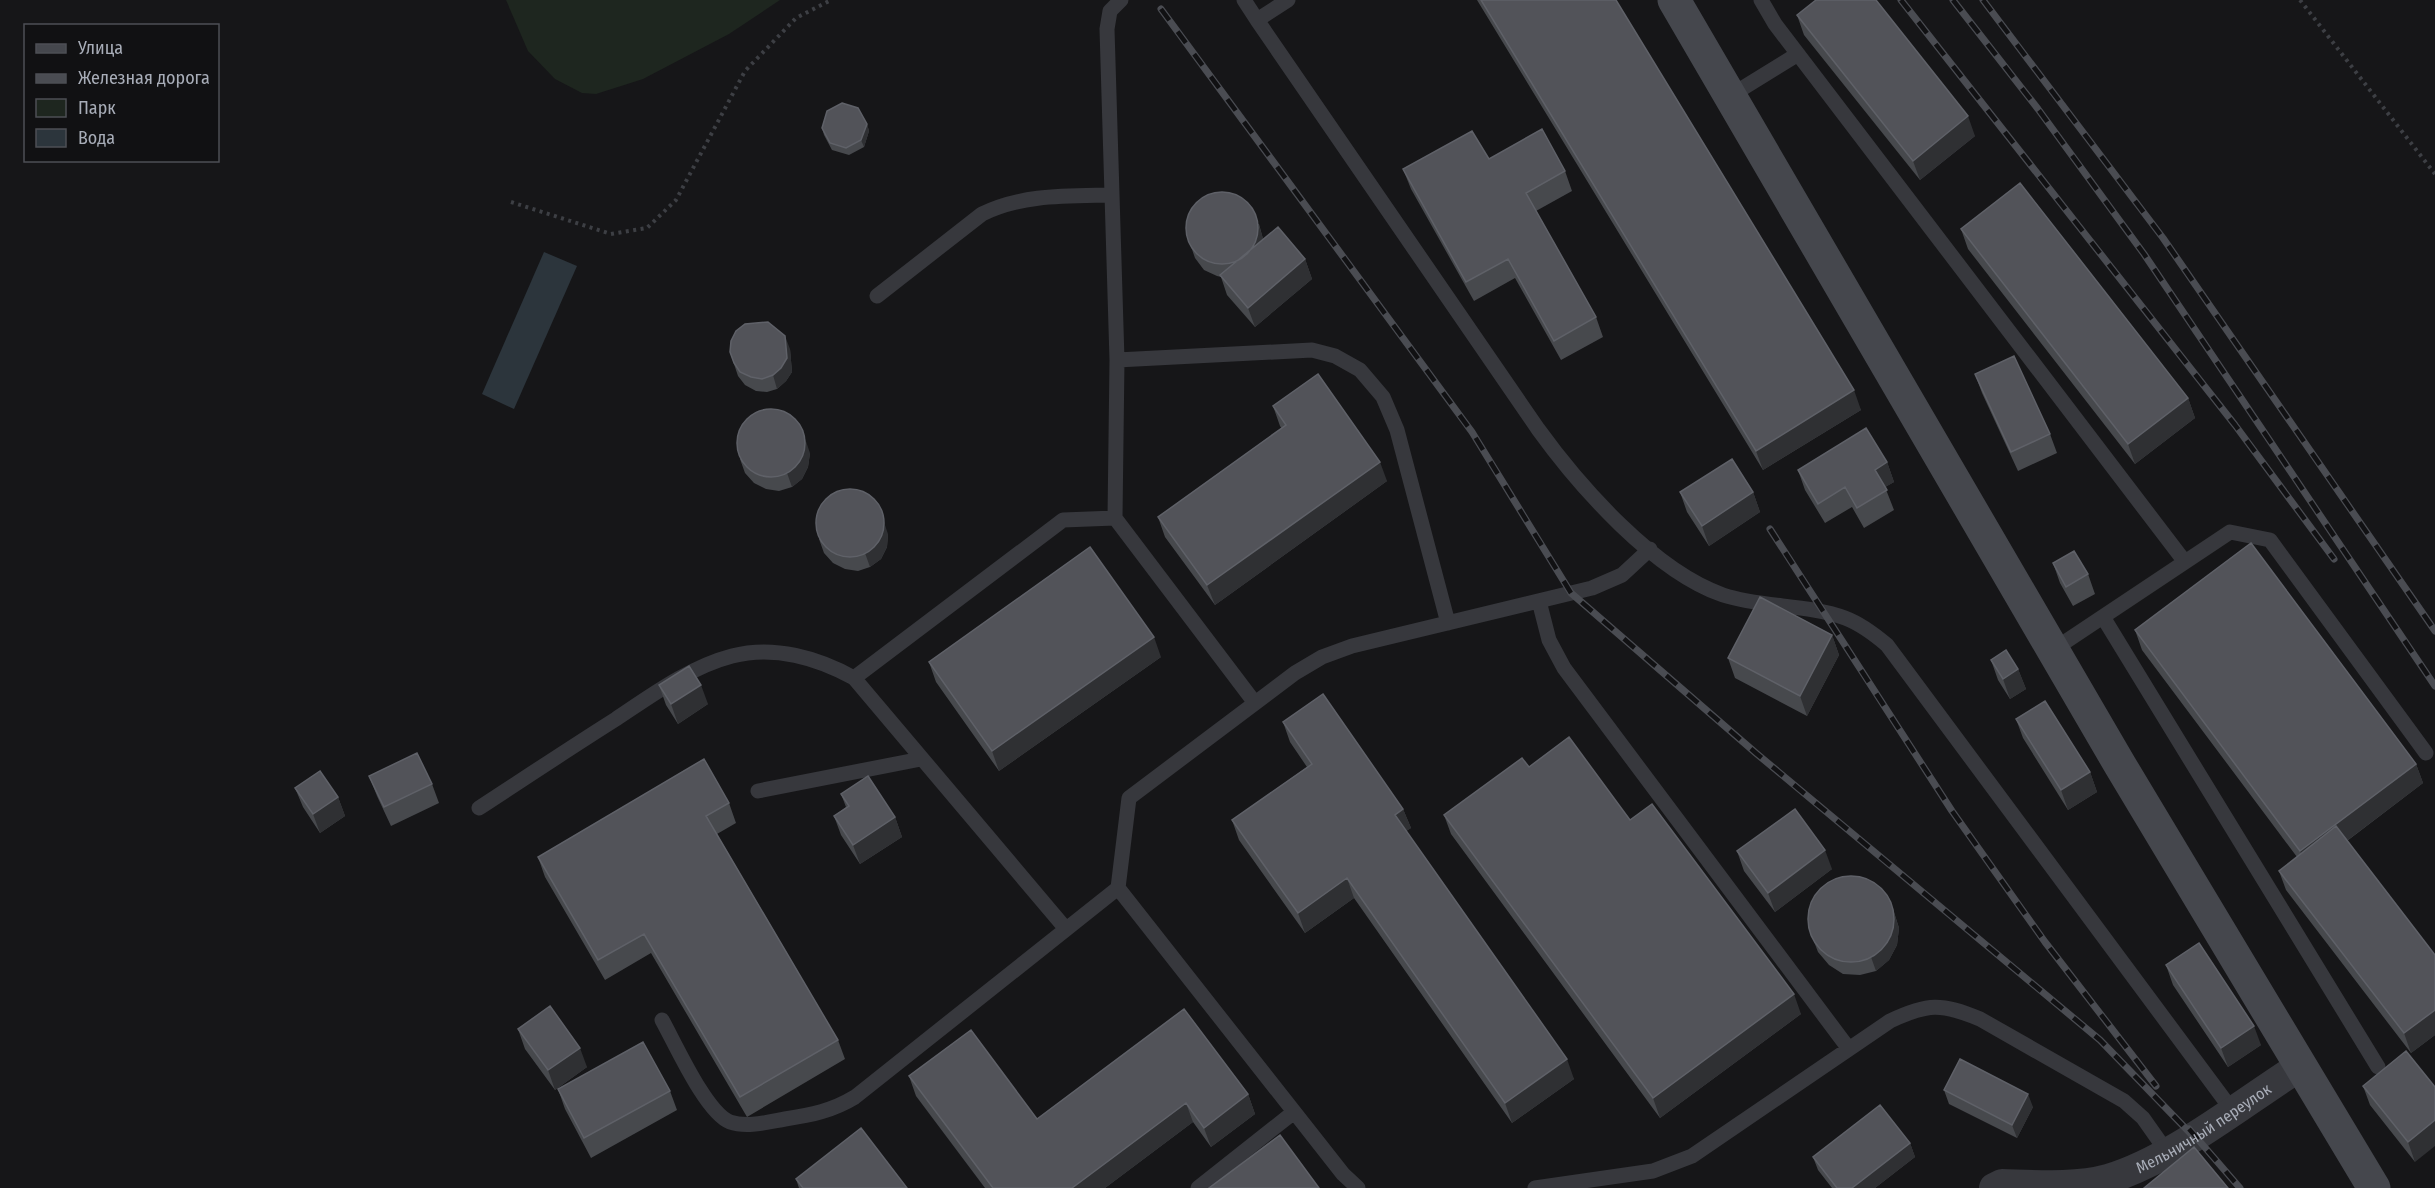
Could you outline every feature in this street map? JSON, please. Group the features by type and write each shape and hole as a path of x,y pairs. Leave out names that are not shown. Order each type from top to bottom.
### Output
{"street":[{"path":"1674,0 2053,650 2299,1067 2374,1188"},
{"name":"Мельничный переулок","path":"1994,1188 2002,1184 2108,1184 2167,1152 2299,1067"}],"lane":[{"path":"1121,0 1110,11 1107,29 1117,360 1115,518 1255,703"},
{"path":"1244,0 1561,461 1607,512 1686,577 1723,595 1846,618 1868,629 1887,645 2232,1110"},
{"path":"1257,20 1287,0"},
{"path":"1761,0 1775,24 2184,562"},
{"path":"1730,96 1798,54"},
{"path":"877,296 982,214 1001,205 1044,197 1112,195"},
{"path":"1117,360 1312,350 1335,356 1360,370 1383,396 1397,430 1448,623"},
{"path":"854,678 1063,520 1115,518"},
{"path":"2053,650 2230,532 2270,540 2426,753"},
{"path":"662,1020 713,1109 729,1122 749,1124 815,1114 837,1108 855,1097 1118,888 1129,798 1295,673 1322,657 1352,646 1608,582 1622,575 1650,549"},
{"path":"1539,601 1549,640 1564,668 1849,1049"},
{"path":"2103,617 2378,1067"},
{"path":"479,808 659,691 696,671 733,656 801,655 829,664 854,678 1066,929"},
{"path":"758,791 921,759"},
{"path":"1118,888 1343,1174 1358,1188"},
{"path":"1535,1188 1633,1175 1683,1160 1710,1146 1890,1021 1912,1011 1935,1006 1957,1010 1980,1019 2124,1101 2143,1118 2167,1152"},
{"path":"1198,1188 1294,1112"}],"path":[{"path":"512,202 610,234 647,228 676,200 746,71 796,18 831,0"},
{"path":"2300,0 2435,174"}],"green space":[{"path":"506,0 780,0 729,34 643,79 596,94 582,93 555,79 528,51"}],"water":[{"path":"544,252 577,266 514,409 482,394"}],"building":[{"path":"1481,0 1616,0 1854,390 1756,451"},
{"path":"1816,0 1876,0 1968,116 1913,161 1797,15"},
{"path":"842,103 858,108 867,124 861,140 846,148 830,143 822,128 827,111"},
{"path":"1542,129 1565,171 1526,193 1596,317 1554,341 1508,259 1466,282 1403,169 1472,131 1489,159"},
{"path":"2020,183 2188,398 2128,444 1961,229"},
{"path":"1222,192 1242,198 1252,208 1258,228 1252,248 1242,258 1222,264 1202,258 1192,248 1186,228 1192,208 1202,198"},
{"path":"1278,227 1305,259 1248,308 1220,275"},
{"path":"768,322 785,336 787,358 773,375 762,379 751,377 740,372 734,363 730,352 731,341 736,331 745,324"},
{"path":"2014,356 2050,434 2011,452 1975,374"},
{"path":"1318,374 1380,462 1207,585 1158,517 1286,425 1273,406"},
{"path":"771,409 784,412 795,419 802,430 805,443 802,456 795,467 784,474 771,477 758,474 747,467 740,456 737,443 740,430 747,419 758,412"},
{"path":"1866,428 1887,462 1875,470 1887,490 1857,508 1845,487 1818,504 1798,470"},
{"path":"1732,459 1753,492 1702,526 1680,492"},
{"path":"850,489 863,492 874,499 881,510 884,523 881,536 874,547 863,554 850,557 837,554 826,547 819,536 816,523 819,510 826,499 837,492"},
{"path":"2251,543 2416,764 2300,851 2135,630"},
{"path":"1090,547 1154,637 992,751 929,662"},
{"path":"2074,551 2088,574 2066,587 2053,563"},
{"path":"1760,597 1832,635 1800,696 1728,658"},
{"path":"2006,650 2018,669 2003,679 1991,660"},
{"path":"689,666 701,685 671,704 659,685"},
{"path":"1323,694 1403,809 1395,815 1567,1059 1505,1103 1347,878 1298,913 1232,820 1312,764 1283,722"},
{"path":"2045,701 2090,772 2061,790 2016,719"},
{"path":"1569,737 1630,820 1652,804 1794,994 1653,1098 1444,815 1522,758 1529,767"},
{"path":"417,753 432,784 384,807 369,776"},
{"path":"704,759 729,803 706,816 838,1040 740,1097 644,934 598,960 538,857"},
{"path":"320,771 338,797 313,814 295,788"},
{"path":"868,776 895,817 853,845 834,816 849,806 841,794"},
{"path":"1795,809 1825,850 1768,893 1737,851"},
{"path":"2336,826 2435,955 2435,1010 2404,1033 2279,871"},
{"path":"1851,876 1875,883 1887,895 1894,919 1887,943 1875,955 1851,962 1827,955 1815,943 1808,919 1815,895 1827,883"},
{"path":"2199,943 2254,1026 2221,1048 2166,965"},
{"path":"550,1006 580,1048 548,1070 518,1029"},
{"path":"1184,1009 1248,1094 1204,1128 1186,1103 1072,1188 993,1188 909,1076 971,1030 1037,1119"},
{"path":"643,1042 670,1091 584,1138 558,1089"},
{"path":"2406,1051 2435,1087 2435,1120 2408,1142 2363,1086"},
{"path":"1960,1059 2028,1094 2012,1125 1944,1090"},
{"path":"1880,1105 1910,1143 1852,1188 1837,1188 1813,1157"},
{"path":"861,1128 907,1188 803,1188 796,1179"},
{"path":"1280,1135 1319,1188 1209,1188"},
{"path":"2194,1147 2228,1188 2144,1188"}],"railway":[{"path":"1901,0 2235,425 2334,559"},
{"path":"1953,0 2038,109 2144,254 2435,686"},
{"path":"1983,0 2163,238 2435,631"},
{"path":"1161,9 1472,432 1571,593 1757,754 2100,1040 2193,1136"},
{"path":"1770,529 1952,811 2045,942 2156,1086"},
{"path":"2189,1129 2240,1188"}]}
